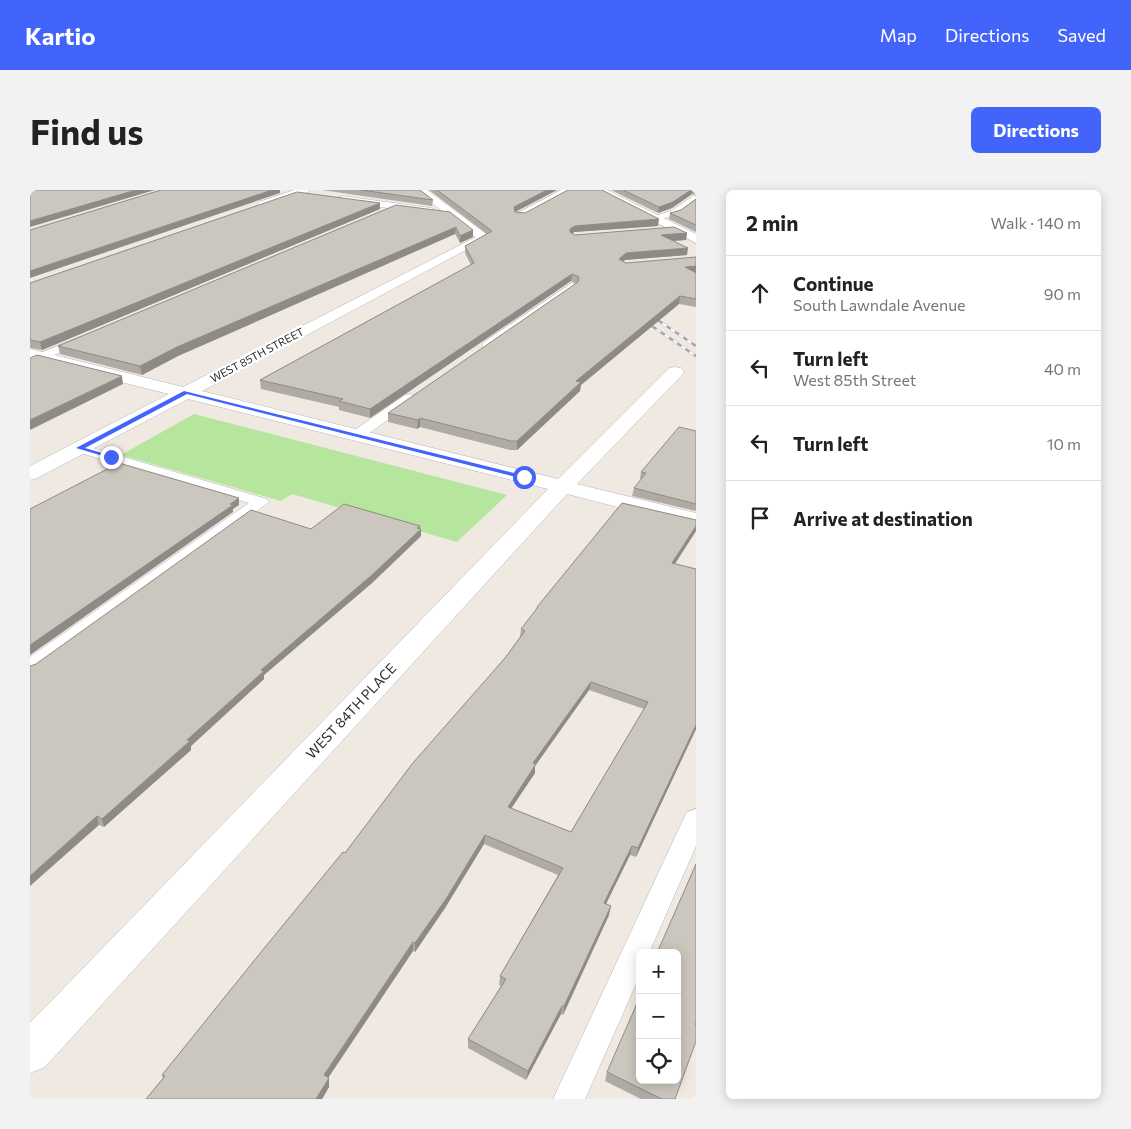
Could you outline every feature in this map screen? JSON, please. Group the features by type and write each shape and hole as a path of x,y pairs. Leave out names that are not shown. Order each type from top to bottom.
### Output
{"street":[{"path":"277,190 304,192"},
{"path":"420,190 454,214"},
{"path":"520,215 569,190"},
{"path":"598,190 696,239"},
{"path":"249,209 304,192"},
{"path":"331,198 454,214"},
{"name":"WEST 85TH STREET","path":"30,474 484,237 454,214"},
{"path":"34,357 696,520"},
{"name":"WEST 84TH PLACE","path":"30,1053 562,487 675,372"}],"lane":[{"path":"654,218 676,212 696,198"},
{"path":"379,215 398,207"},
{"path":"660,230 676,229"},
{"path":"474,354 572,286"},
{"path":"34,357 92,335"},
{"path":"357,435 417,394"},
{"path":"30,667 261,502 79,448"},
{"path":"569,1099 696,818"}],"green space":[{"path":"194,414 507,495 457,542 292,494 281,501 121,455"}],"building":[{"path":"30,190 136,190 30,221"},
{"path":"161,190 272,190 30,271 30,230"},
{"path":"361,190 420,190 433,200"},
{"path":"437,190 547,190 514,207 515,212 525,213 568,190 602,190 659,219 575,226 570,229 570,232 575,235 674,227 687,233 661,235 688,248 626,253 619,259 626,263 696,257 696,266 685,267 696,273 696,299 680,296 576,381 581,382 517,441 420,418 418,420 388,413 578,282 579,277 572,274 370,409 339,401 343,399 260,380 474,263 465,246 492,231"},
{"path":"623,190 691,190 673,202 659,207"},
{"path":"297,192 380,203 40,342 30,340 30,283"},
{"path":"696,199 696,225 670,213 681,210"},
{"path":"396,205 450,212 473,230 460,236 456,227 177,347 140,366 58,346"},
{"path":"37,355 122,376 30,420 30,358"},
{"path":"679,427 696,431 696,504 634,488 646,473 641,472"},
{"path":"119,463 239,498 230,504 233,505 30,645 30,509"},
{"path":"622,503 696,520 696,526 672,563 696,569 696,725 638,848 632,846 604,903 611,906 564,1006 562,1006 528,1071 468,1039 506,979 500,976 563,868 485,835 446,899 415,943 413,942 324,1075 329,1078 316,1099 146,1099 165,1076 162,1075 257,957 343,852 345,853 412,764 505,658 525,631 521,629","holes":["591,682 648,702 571,832 508,807 536,764 533,763"]},
{"path":"344,504 420,526 417,528 421,529 372,575 261,670 264,671 187,740 190,741 102,819 97,816 30,876 30,666 36,664 251,510 311,529"},
{"path":"696,864 696,1041 681,1082 681,949 659,949"},
{"path":"636,1005 636,1084 680,1084 675,1099 662,1099 607,1072"}],"railway":[{"path":"646,312 696,346"},
{"path":"640,318 696,356"}],"route":[{"path":"111,457 79,448 186,393 524,477"}]}
